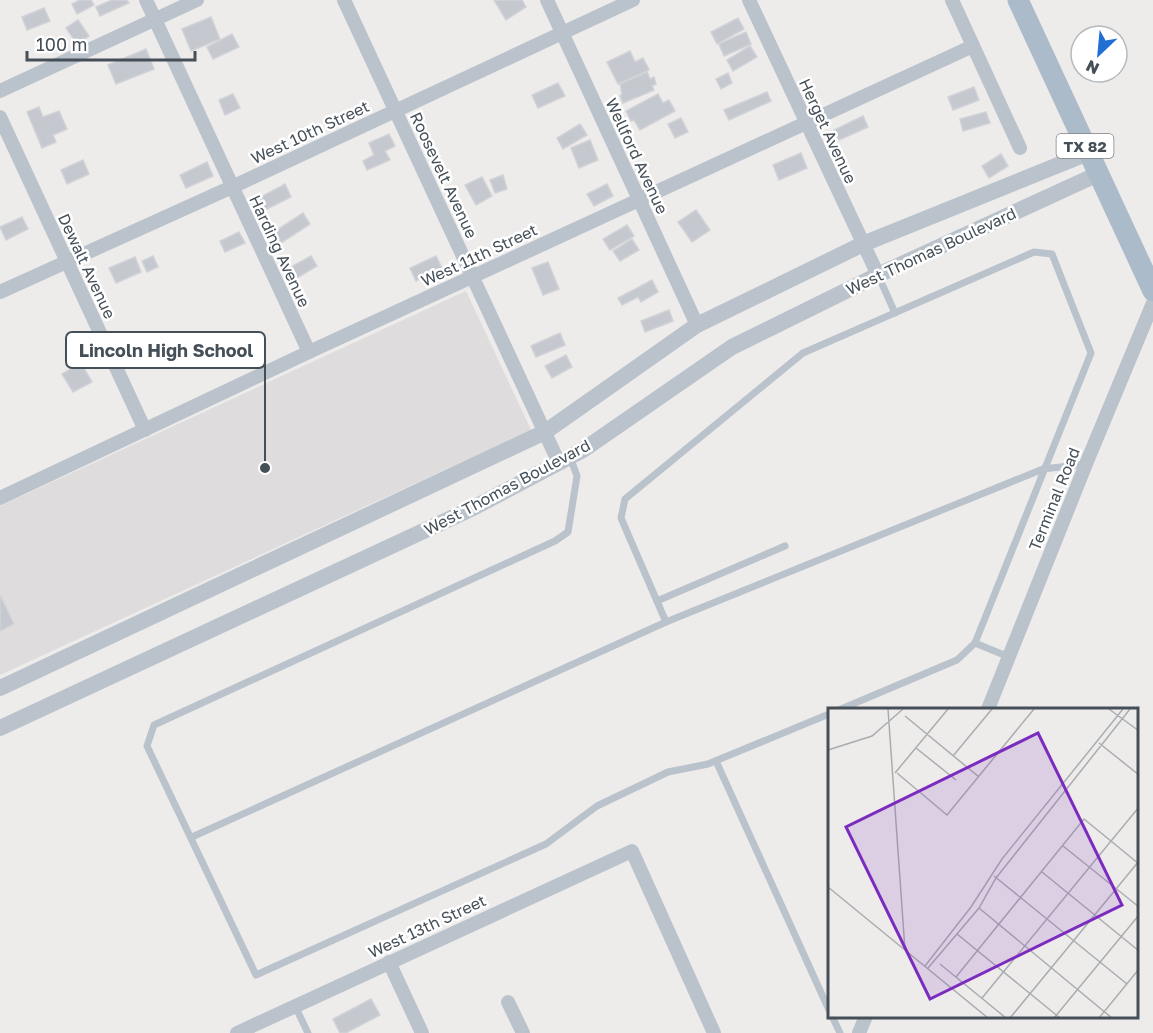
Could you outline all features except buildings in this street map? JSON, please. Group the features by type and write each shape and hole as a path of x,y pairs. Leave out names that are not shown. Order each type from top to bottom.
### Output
{"main road":[{"name":"TX 82","path":"1018,0 1153,291"}],"street":[{"name":"Harding Avenue","path":"146,0 309,352"},
{"path":"0,91 197,0"},
{"name":"Roosevelt Avenue","path":"344,0 545,432 564,460"},
{"name":"Wellford Avenue","path":"547,0 697,325"},
{"name":"West 10th Street","path":"0,292 232,187 633,0"},
{"name":"Herget Avenue","path":"749,0 878,275"},
{"path":"952,0 1020,148"},
{"name":"West 11th Street","path":"0,498 472,276 973,46"},
{"name":"Dewalt Avenue","path":"0,117 145,430"},
{"name":"West Thomas Boulevard","path":"0,688 545,432 697,325 863,244 1088,153"},
{"name":"West Thomas Boulevard","path":"0,728 473,508 583,450 732,347 878,275 1098,174"},
{"name":"Terminal Road","path":"988,708 1153,303"},
{"name":"West 13th Street","path":"237,1033 632,851 714,1033"},
{"path":"389,962 422,1033"},
{"path":"508,1002 523,1033"},
{"path":"859,1033 866,1018"}],"lane":[{"path":"666,622 621,518 625,499 803,353 1034,252 1052,254 1091,353 975,643 957,660 843,708"},
{"path":"878,275 896,313"},
{"path":"564,460 577,476 568,532 555,541 154,725 147,746 256,975 546,844 597,806 668,772 708,764 828,714"},
{"path":"192,837 666,622 1043,469 1086,464"},
{"path":"657,601 785,546"},
{"path":"975,643 1009,657"},
{"path":"716,761 828,1008"},
{"path":"295,1006 308,1033"},
{"path":"832,1018 840,1033"}],"shaded area":[{"path":"466,291 531,430 0,675 0,506"}],"place":[{"name":"Lincoln High School","path":"265,468"}]}
